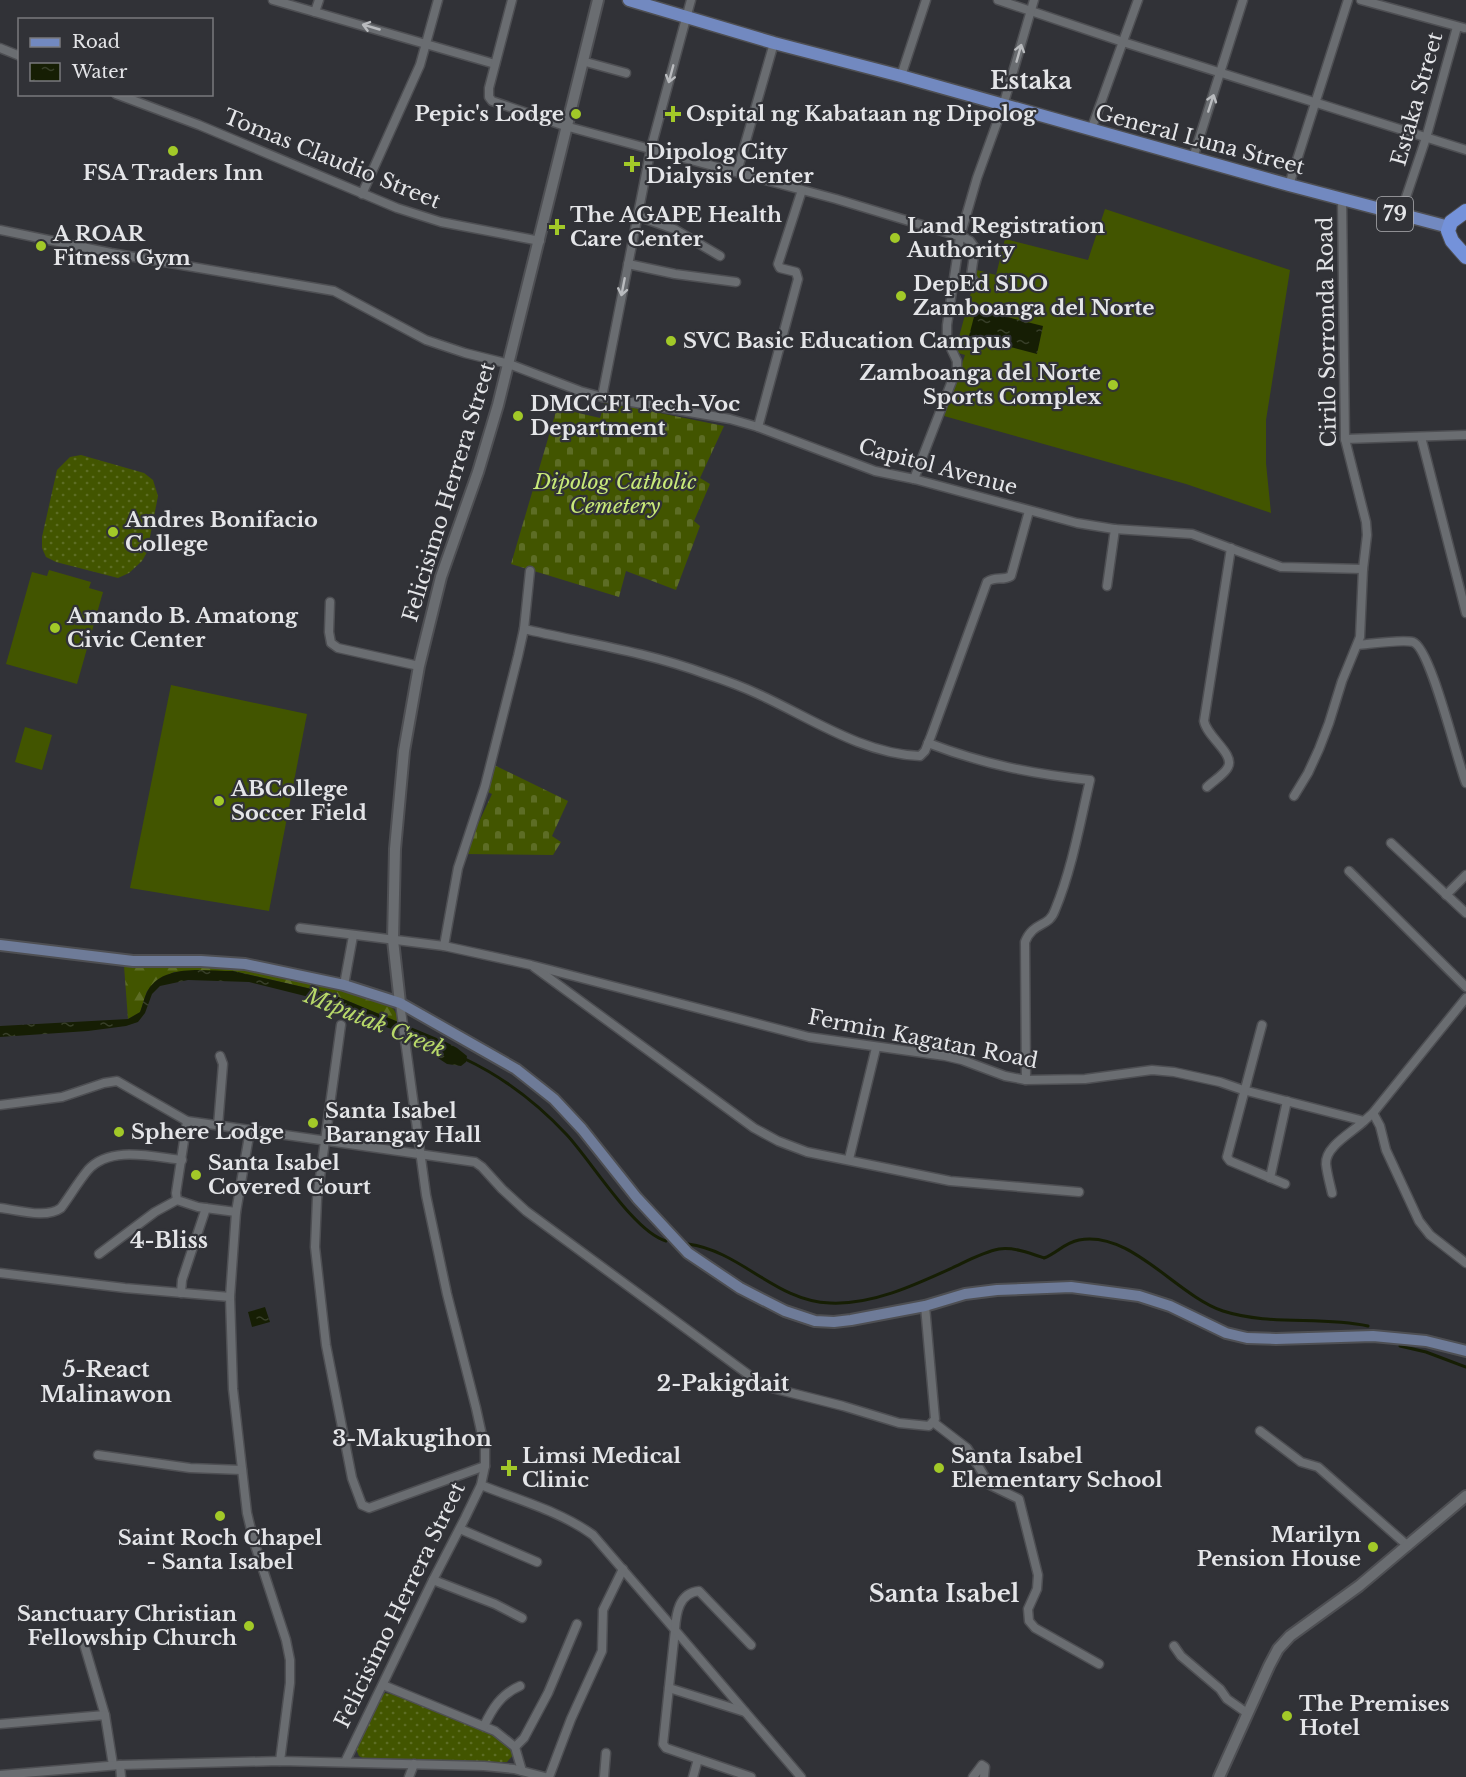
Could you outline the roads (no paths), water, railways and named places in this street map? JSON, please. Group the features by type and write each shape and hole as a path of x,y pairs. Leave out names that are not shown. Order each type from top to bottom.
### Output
{"highway":[{"path":"1466,211 1455,218 1449,227 1449,237 1466,257"}],"main road":[{"name":"General Luna Street","path":"629,0 774,43 901,76 1342,200 1449,227"},
{"path":"0,945 133,961 201,961 245,964 344,985 400,1003 508,1064 554,1098 582,1129 608,1164 688,1253 740,1288 785,1311 815,1321 851,1320 925,1306 965,1294 997,1290 1071,1287 1138,1296 1170,1306 1226,1333 1247,1338 1276,1340 1373,1336 1426,1341 1466,1351"}],"street":[{"path":"273,0 495,64"},
{"path":"315,12 319,0"},
{"path":"362,194 409,91 427,43 438,0"},
{"path":"512,0 489,97 496,103 566,126 802,190 960,237 970,241 975,248 971,276 974,281"},
{"name":"Felicisimo Herrera Street","path":"345,1762 481,1485 485,1466 483,1439 447,1294 419,1153 393,940 398,800 419,666 441,578 489,438 540,241 598,0"},
{"path":"602,397 651,148 691,0"},
{"path":"901,76 926,0"},
{"path":"998,0 1123,42 1466,150"},
{"path":"914,479 957,368 957,361 947,340 947,325 960,237 977,178 1003,106 1034,0"},
{"path":"1092,130 1138,0"},
{"path":"1192,158 1242,0"},
{"path":"1289,185 1348,0"},
{"name":"Estaka Street","path":"1361,0 1461,27 1400,215"},
{"path":"737,172 774,43"},
{"path":"0,48 18,55"},
{"path":"582,61 626,73"},
{"name":"Tomas Claudio Street","path":"121,96 199,125 397,208 431,219 540,241"},
{"path":"758,427 798,279 797,273 780,268 778,264 802,190"},
{"name":"Cirilo Sorronda Road","path":"1294,796 1319,749 1362,630 1363,569 1367,535 1366,522 1345,439 1342,200"},
{"path":"637,216 674,229 720,256"},
{"name":"Capitol Avenue","path":"0,230 101,251 334,291 426,340 509,364 580,391 602,397 730,419 758,427 858,465 1077,523 1115,529 1192,534 1281,567 1363,569"},
{"path":"628,264 675,274 736,282"},
{"path":"1345,439 1466,435"},
{"path":"1421,437 1466,613"},
{"path":"524,629 676,663 756,693 846,737 895,753 920,756 925,752 987,582 992,578 1011,576 1029,511"},
{"path":"1107,586 1115,529"},
{"path":"1207,787 1228,767 1230,762 1224,750 1208,733 1204,721 1231,548"},
{"path":"444,946 458,868 484,786 524,629 530,571"},
{"path":"330,602 331,643 338,648 419,666"},
{"path":"1358,645 1410,642 1420,646 1428,664 1459,767 1466,783"},
{"path":"928,743 966,757 1011,768 1090,780 1055,912 1049,921 1035,926 1025,942 1026,1080"},
{"path":"1391,843 1466,913"},
{"path":"1349,871 1466,987"},
{"path":"1446,895 1466,875"},
{"name":"Fermin Kagatan Road","path":"300,928 444,946 531,965 809,1037 945,1056 1005,1076 1026,1080 1085,1079 1152,1070 1174,1072 1221,1082 1364,1121"},
{"path":"344,985 353,936"},
{"path":"531,965 754,1128 778,1141 807,1152 950,1181 1079,1192"},
{"path":"1332,1193 1326,1162 1333,1147 1373,1113 1466,998"},
{"path":"1262,1024 1227,1157 1230,1161 1286,1184"},
{"path":"341,1025 317,1199 315,1263 326,1345 352,1478 362,1504 365,1507 373,1507 485,1466"},
{"path":"849,1159 876,1048"},
{"path":"218,1126 224,1064 220,1056"},
{"path":"0,1105 62,1097 117,1081 188,1121 465,1160 482,1167 526,1211 764,1386 899,1423 928,1426 933,1422"},
{"path":"1270,1178 1287,1101"},
{"path":"1373,1113 1380,1126 1386,1150 1419,1221 1430,1235 1466,1263"},
{"path":"177,1200 176,1193 188,1121"},
{"path":"250,1130 236,1212 230,1297 233,1389 247,1513 290,1660 290,1683 280,1761"},
{"path":"0,1208 56,1212 89,1169 103,1160 132,1155 182,1160"},
{"path":"99,1254 155,1212 177,1200 206,1208 236,1212"},
{"path":"181,1293 182,1280 206,1208"},
{"path":"0,1273 125,1288 230,1297"},
{"path":"925,1306 933,1422 967,1448 990,1485 1019,1499 1038,1575 1037,1589 1028,1610 1029,1621 1035,1628 1099,1664"},
{"path":"1260,1431 1302,1462 1318,1467 1408,1546"},
{"path":"98,1455 169,1466 242,1470"},
{"path":"481,1485 581,1526 592,1535 801,1777"},
{"path":"1219,1777 1278,1649 1290,1636 1359,1586 1466,1496"},
{"path":"460,1529 537,1562"},
{"path":"0,1775 117,1765 280,1761 484,1766 547,1777 602,1651 603,1610 622,1569"},
{"path":"433,1580 495,1604 522,1618"},
{"path":"751,1645 699,1591 688,1594 678,1607 663,1744 666,1748 751,1777"},
{"path":"515,1747 524,1738 548,1694 577,1624"},
{"path":"84,1644 121,1777"},
{"path":"1174,1646 1181,1656 1220,1689 1227,1699 1247,1713"},
{"path":"382,1685 495,1731 515,1747 522,1771"},
{"path":"484,1726 496,1703 512,1689 520,1686"},
{"path":"669,1688 745,1712"},
{"path":"0,1724 105,1716"},
{"path":"604,1777 606,1753"},
{"path":"693,1777 698,1759"},
{"path":"409,1777 414,1764"},
{"path":"973,1777 982,1765 985,1767 984,1777"}],"water":[{"path":"976,309 1043,326 1037,354 969,336"},
{"path":"186,970 233,971 329,993 444,1041 467,1056 466,1062 461,1066 447,1064 397,1031 321,1000 249,982 188,980 160,986 152,994 145,1013 138,1022 126,1026 0,1037 0,1026 128,1019 140,1012 148,990 155,981 164,976"},
{"path":"265,1307 270,1322 252,1327 248,1312"}],"waterway":[{"name":"Miputak Creek","path":"465,1059 507,1083 545,1113 567,1135 627,1211 654,1235 666,1241"},
{"name":"Miputak Creek","path":"688,1244 707,1248 725,1256 792,1294 810,1300 846,1303 893,1293 993,1250 1016,1250 1044,1258 1074,1241 1098,1240 1117,1245 1135,1254 1188,1292 1223,1311 1241,1316 1277,1320 1350,1323 1368,1326"},
{"name":"Miputak Creek","path":"1400,1346 1426,1352 1466,1367"}],"place":[{"name":"Pepic's Lodge","path":"576,114"},
{"name":"Ospital ng Kabataan ng Dipolog","path":"673,114"},
{"name":"FSA Traders Inn","path":"173,151"},
{"name":"Dipolog City Dialysis Center","path":"632,164"},
{"name":"The AGAPE Health Care Center","path":"557,227"},
{"name":"Land Registration Authority","path":"895,238"},
{"name":"A ROAR Fitness Gym","path":"41,246"},
{"name":"DepEd SDO Zamboanga del Norte","path":"901,296"},
{"name":"SVC Basic Education Campus","path":"671,341"},
{"name":"Zamboanga del Norte Sports Complex","path":"1113,385"},
{"name":"DMCCFI Tech-Voc Department","path":"518,416"},
{"name":"Andres Bonifacio College","path":"113,532"},
{"name":"Amando B. Amatong Civic Center","path":"55,628"},
{"name":"ABCollege Soccer Field","path":"219,801"},
{"name":"Santa Isabel Barangay Hall","path":"313,1123"},
{"name":"Sphere Lodge","path":"119,1132"},
{"name":"Santa Isabel Covered Court","path":"196,1175"},
{"name":"Limsi Medical Clinic","path":"509,1468"},
{"name":"Santa Isabel Elementary School","path":"939,1468"},
{"name":"Saint Roch Chapel - Santa Isabel","path":"220,1516"},
{"name":"Marilyn Pension House","path":"1373,1547"},
{"name":"Sanctuary Christian Fellowship Church","path":"249,1626"},
{"name":"The Premises Hotel","path":"1287,1716"}],"district":[{"name":"Estaka","path":"1031,81"},
{"name":"4-Bliss","path":"169,1240"},
{"name":"5-React Malinawon","path":"106,1382"},
{"name":"2-Pakigdait","path":"723,1383"},
{"name":"3-Makugihon","path":"412,1438"},
{"name":"Santa Isabel","path":"944,1594"}],"park label":[{"name":"Dipolog Catholic Cemetery","path":"615,494"}]}
